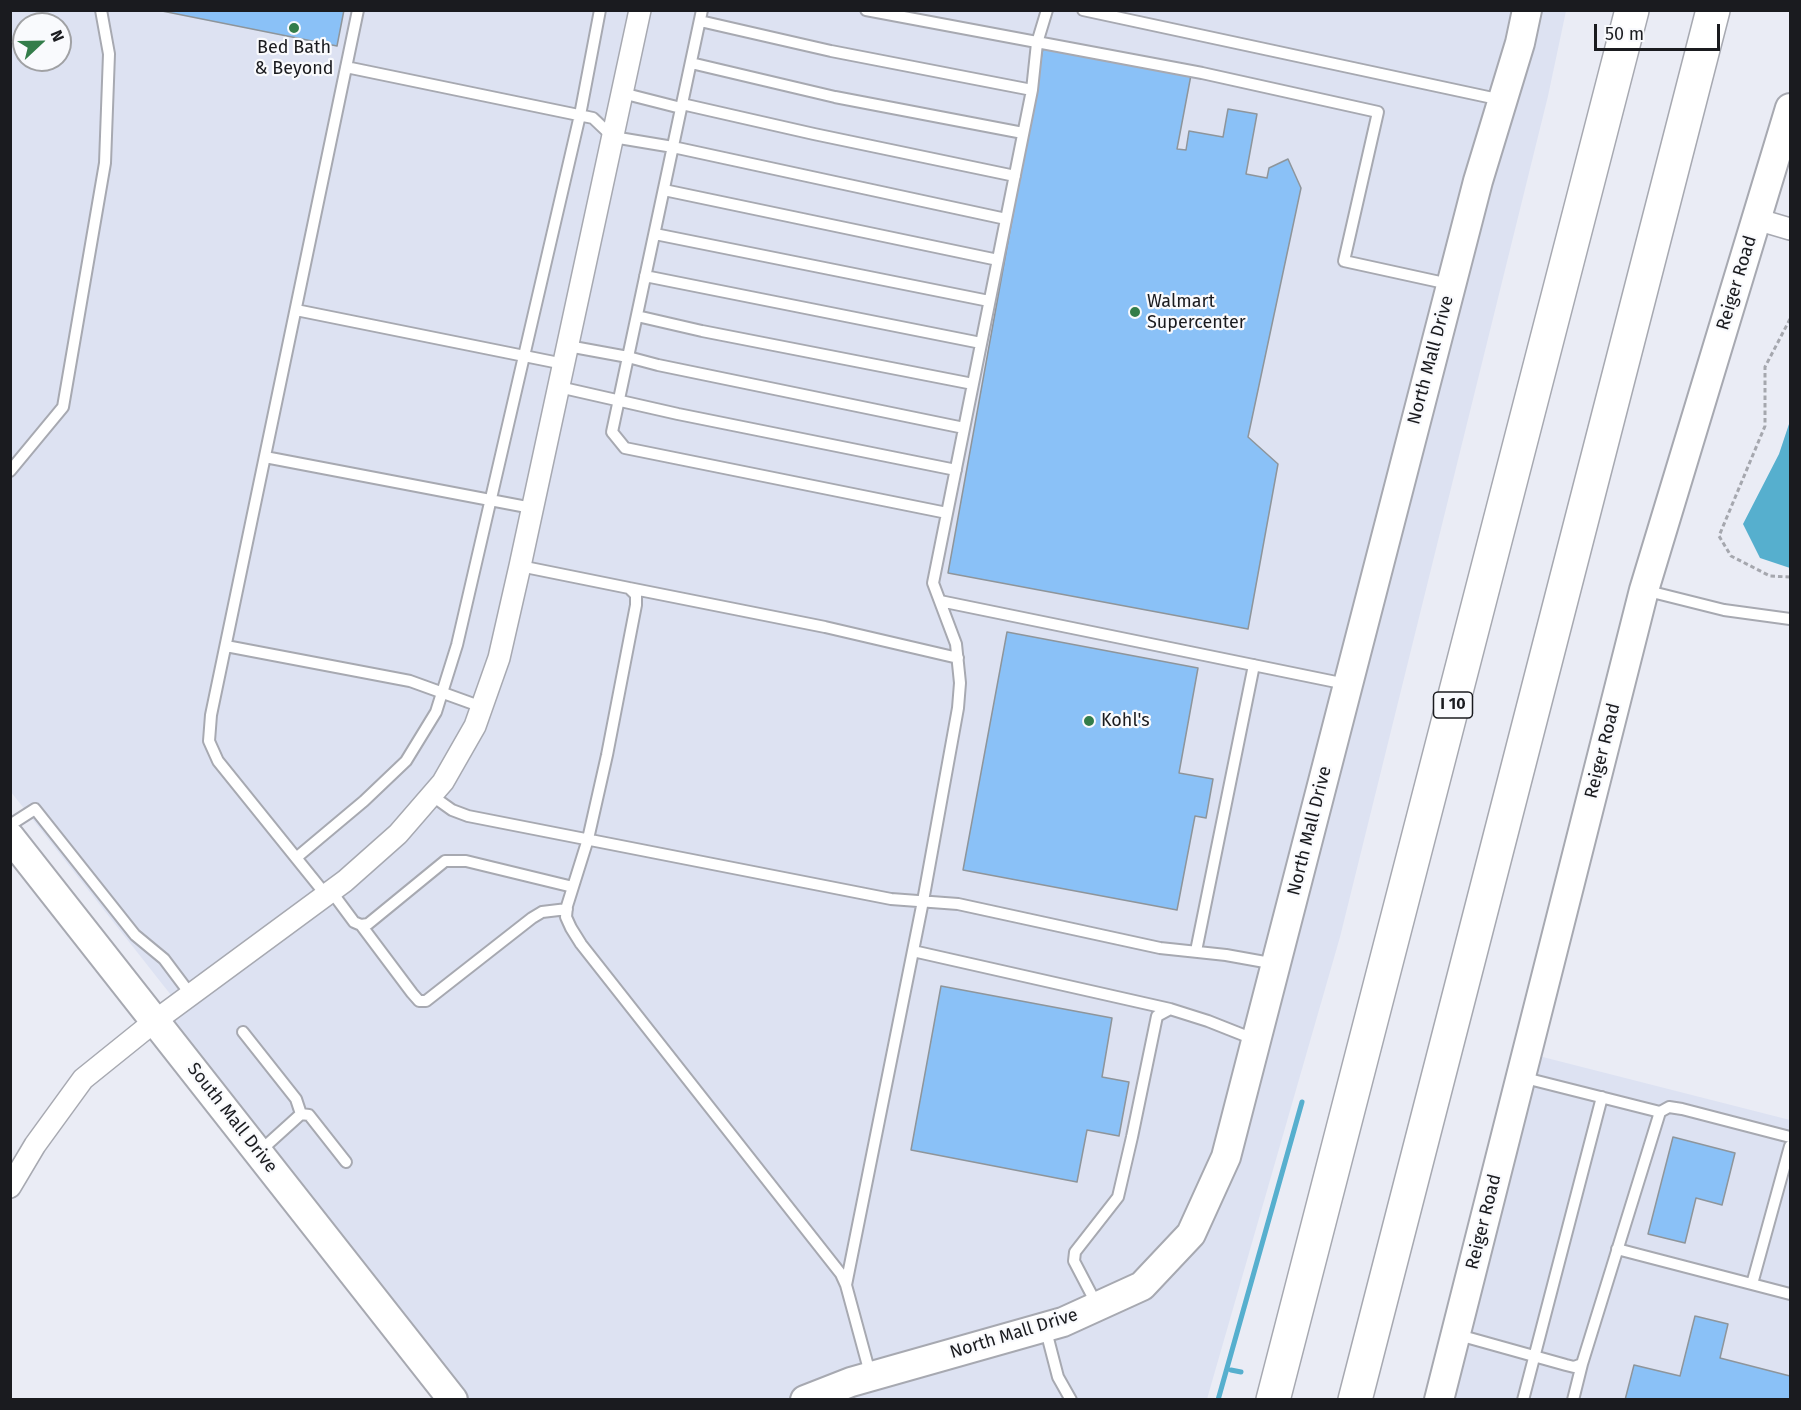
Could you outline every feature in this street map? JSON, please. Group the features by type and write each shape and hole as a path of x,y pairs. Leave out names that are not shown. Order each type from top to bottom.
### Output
{"highway":[{"name":"I 10","path":"1273,1400 1632,10"},
{"path":"1355,1400 1713,10"},
{"path":"1692,93 1728,10"}],"street":[{"path":"10,1187 35,1146 84,1079 155,1021 329,893 398,834 443,782 475,726 499,658 640,10"},
{"name":"North Mall Drive","path":"805,1400 871,1377 1063,1322 1142,1286 1191,1234 1226,1157 1478,181 1520,43 1527,10"},
{"name":"Reiger Road","path":"1438,1400 1644,590 1756,219 1785,146 1791,108"},
{"path":"1756,219 1791,229"},
{"name":"South Mall Drive","path":"10,837 453,1400"}],"lane":[{"path":"10,471 63,407 105,163 109,54 101,10"},
{"path":"358,10 211,715 209,741 218,761 297,858 354,922 362,926 419,1001 426,1001 532,918 542,912 567,909"},
{"path":"297,858 364,801 406,761 436,711 457,645 580,115 600,10"},
{"path":"866,10 1037,44 1202,73 1378,112 1344,261 1451,285"},
{"path":"846,1285 923,901 958,708 960,683 956,644 933,583 1032,90 1037,44 1047,10"},
{"path":"1083,10 1503,100"},
{"path":"947,513 625,448 612,432 701,16 831,51 1032,90"},
{"path":"691,63 835,97 1023,133"},
{"path":"346,67 593,118 613,137 673,147 1006,219"},
{"path":"622,93 1015,176"},
{"path":"664,190 998,260"},
{"path":"655,234 989,301"},
{"path":"645,276 981,343"},
{"path":"296,310 524,356 628,357 964,428"},
{"path":"637,316 702,331 973,384"},
{"path":"559,387 678,414 956,470"},
{"path":"265,457 532,508"},
{"path":"520,566 825,627 958,658"},
{"path":"629,588 636,595 636,605 607,755 588,839 566,917 581,945 841,1274 871,1377"},
{"path":"1644,590 1724,610 1791,619"},
{"path":"940,601 1347,685"},
{"path":"226,646 410,681 482,707"},
{"path":"1196,951 1254,665"},
{"path":"431,795 452,810 468,816 891,899 958,904 1161,948 1226,955 1276,964"},
{"path":"10,825 35,809 135,934 164,959 191,995"},
{"path":"362,926 368,924 445,861 466,861 573,888"},
{"path":"913,951 1170,1009 1256,1040"},
{"path":"1098,1306 1074,1261 1076,1252 1118,1197 1157,1016 1170,1009"},
{"path":"243,1032 296,1100 301,1114"},
{"path":"1520,1077 1660,1112"},
{"path":"1523,1400 1602,1097"},
{"path":"1573,1400 1660,1112 1669,1107 1682,1109 1791,1137"},
{"path":"258,1152 301,1114 309,1115 346,1162"},
{"path":"1752,1284 1791,1146"},
{"path":"1617,1249 1791,1294"},
{"path":"1045,1327 1058,1377 1071,1400"},
{"path":"1455,1334 1574,1367 1582,1364"}],"path":[{"path":"1791,319 1765,367 1765,426 1719,536 1731,556 1770,576 1791,577"}],"shaded area":[{"path":"11,11 1566,11 1548,96 1340,937 1207,1399 453,1399 155,1021 178,1004 11,792"},
{"path":"1527,1053 1790,1120 1790,1399 1439,1400"}],"water":[{"path":"1790,421 1790,568 1760,558 1743,524 1779,454"}],"building":[{"name":"Bed Bath & Beyond","path":"157,10 344,10 337,46"},
{"name":"Walmart Supercenter","path":"1043,48 1191,75 1177,149 1186,150 1189,131 1223,137 1228,109 1257,114 1246,174 1267,178 1269,168 1288,159 1301,188 1248,437 1278,464 1248,629 948,573"},
{"name":"Kohl's","path":"1007,632 1198,668 1179,773 1213,779 1206,818 1195,816 1177,910 963,870"},
{"path":"941,986 1112,1018 1102,1077 1129,1082 1119,1136 1087,1130 1077,1182 911,1150"},
{"path":"1673,1137 1735,1153 1722,1205 1696,1198 1685,1243 1648,1234"},
{"path":"1695,1316 1728,1324 1720,1358 1790,1376 1790,1400 1625,1400 1634,1365 1680,1376"}],"waterway":[{"path":"1218,1400 1302,1102"},
{"path":"1231,1370 1241,1372"}],"place":[{"name":"Bed Bath & Beyond","path":"294,28"},
{"name":"Walmart Supercenter","path":"1135,312"},
{"name":"Kohl's","path":"1089,721"}]}
